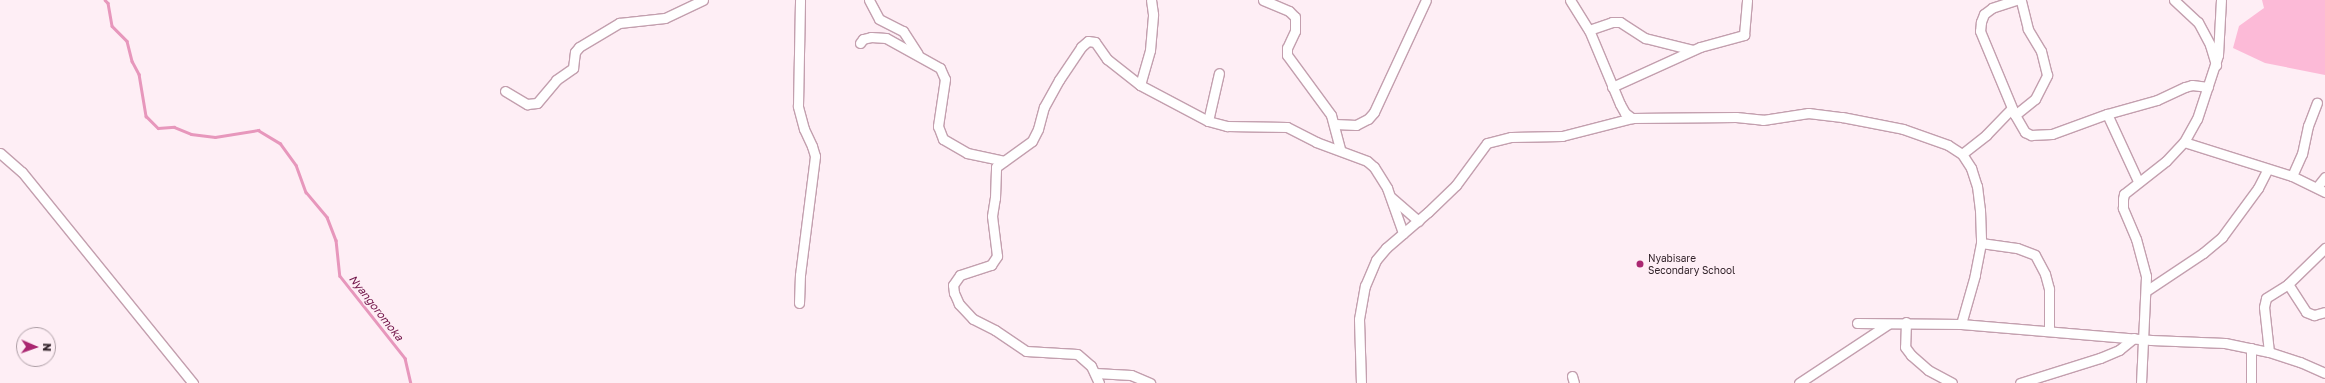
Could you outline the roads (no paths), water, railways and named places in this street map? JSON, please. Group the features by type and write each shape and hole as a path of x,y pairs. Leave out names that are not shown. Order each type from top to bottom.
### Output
{"street":[{"path":"505,91 527,104 537,103 556,80 573,68 575,52 579,47 619,23 660,19 702,0"},
{"path":"799,303 800,275 815,156 802,125 798,106 800,0"},
{"path":"869,0 879,19 903,31 918,54"},
{"path":"1140,85 1151,36 1153,14 1151,0"},
{"path":"1263,0 1289,11 1295,17 1295,31 1287,48 1288,58 1326,107 1335,124 1340,149"},
{"path":"1335,124 1356,124 1368,119 1374,112 1426,0"},
{"path":"1570,0 1589,30 1612,87 1625,113 1632,118"},
{"path":"1612,87 1693,50 1717,41 1744,35 1747,0"},
{"path":"2016,0 1992,8 1984,14 1980,31 2014,112 2025,132 2040,136 2052,134 2107,114 2157,100 2185,87 2192,85 2208,87"},
{"path":"1962,154 2014,112 2034,99 2047,75 2041,51 2028,29 2021,0"},
{"path":"2174,0 2198,22 2210,45 2216,65"},
{"path":"2141,383 2138,338 2146,291 2144,266 2123,208 2124,194 2138,181 2166,161 2184,142 2197,119 2216,65 2220,46 2218,23 2221,0"},
{"path":"1589,30 1612,22 1620,22 1645,38 1693,50"},
{"path":"860,43 863,39 870,37 886,38 918,54 940,68 943,73 944,96 938,126 943,139 967,153 1004,161"},
{"path":"1099,383 1095,373 1086,361 1077,354 1030,352 1022,349 995,330 968,315 955,296 953,285 956,278 964,272 991,265 997,256 992,209 995,198 995,171 999,164 1019,152 1034,138 1044,107 1059,80 1081,47 1088,41 1095,42 1107,59 1140,85 1208,121 1227,126 1287,127 1316,142 1340,149 1370,164 1392,198 1403,233"},
{"path":"1208,121 1219,72"},
{"path":"2292,176 2302,154 2308,126 2317,103"},
{"path":"1361,383 1359,319 1365,286 1376,260 1386,248 1418,221 1456,185 1481,149 1491,141 1511,137 1562,136 1632,118 1651,120 1724,117 1763,120 1808,113 1829,115 1903,129 1948,145 1962,154 1971,168 1977,186 1980,210 1981,243 1976,275 1961,324"},
{"path":"2107,114 2138,181"},
{"path":"2184,142 2267,170 2292,176 2321,190 2325,177"},
{"path":"0,153 22,172 193,383"},
{"path":"2146,291 2203,253 2222,237 2254,195 2267,170"},
{"path":"1392,198 1418,221"},
{"path":"1981,243 2016,248 2035,255 2045,274 2049,289 2049,330"},
{"path":"2269,352 2264,302 2269,295 2288,284 2325,248"},
{"path":"2288,284 2306,312 2314,315 2325,312"},
{"path":"1906,322 1905,347 1911,355 1928,370 1952,383"},
{"path":"1856,323 1906,322 1961,324 2138,338 2225,343 2269,352 2300,362 2325,374"},
{"path":"1799,383 1890,323"},
{"path":"2026,382 2100,358 2119,350 2138,338"},
{"path":"2251,348 2251,383"},
{"path":"1095,373 1150,383"}],"waterway":[{"name":"Nyangoromoka","path":"105,0 108,3 112,26 127,41 132,61 139,74 146,116 158,128 174,127 191,134 215,137 258,130 280,143 296,165 306,192 327,217 336,240 340,276 405,358 411,383"}],"place":[{"name":"Nyabisare Secondary School","path":"1640,264"}]}
